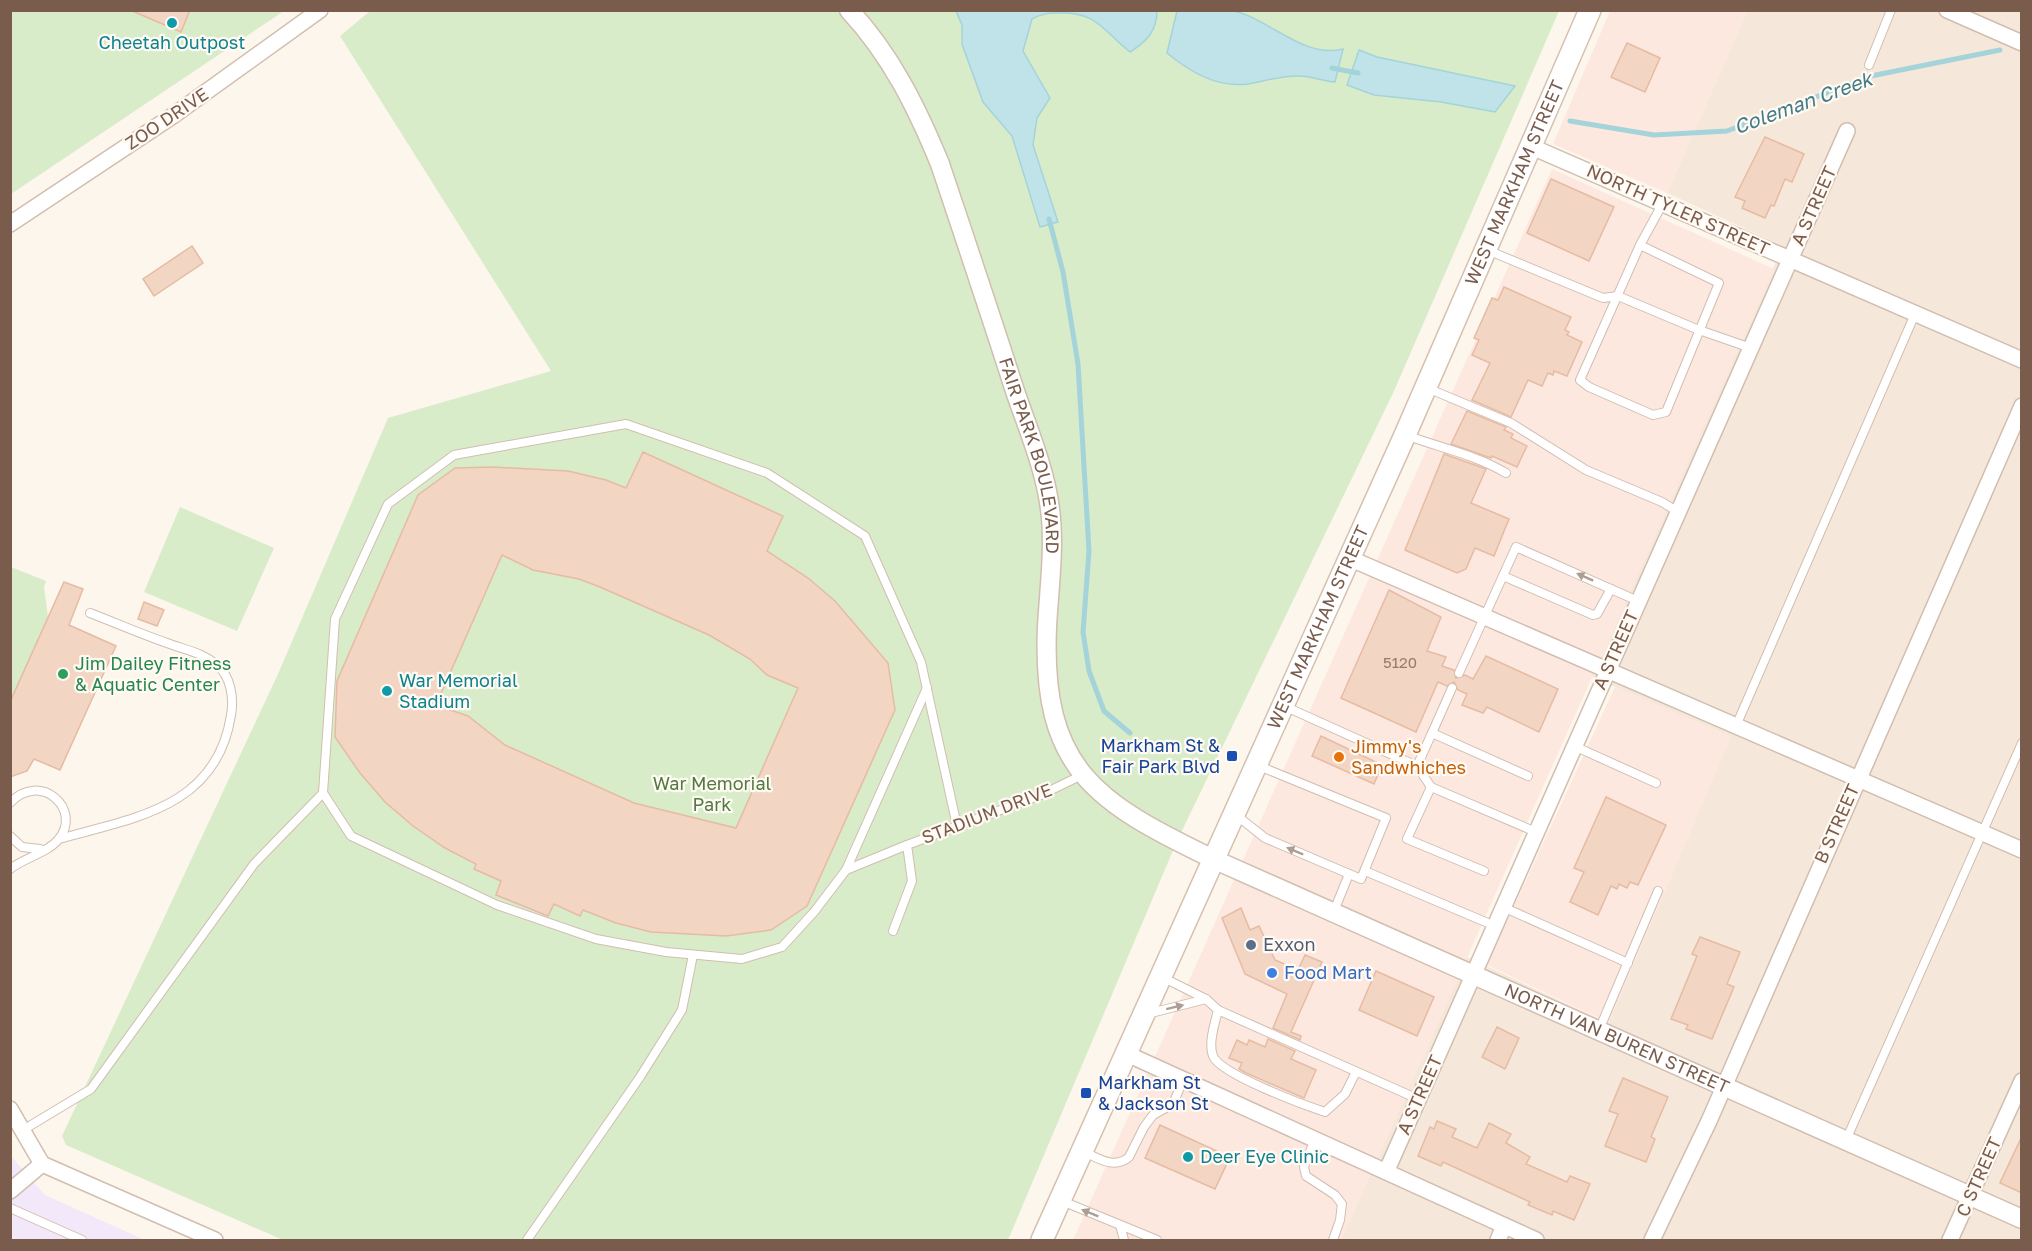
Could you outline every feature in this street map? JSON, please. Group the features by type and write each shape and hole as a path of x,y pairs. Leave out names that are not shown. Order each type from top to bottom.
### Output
{"main road":[{"name":"WEST MARKHAM STREET","path":"1042,1240 1234,814 1254,764 1405,435 1590,10"}],"street":[{"name":"ZOO DRIVE","path":"10,224 183,109 320,10"},
{"name":"FAIR PARK BOULEVARD","path":"849,10 890,62 926,130 940,164 1032,442 1050,508 1047,639 1051,710 1060,737 1095,790 1130,817 1213,859"},
{"path":"1947,10 2022,43"},
{"name":"A STREET","path":"1387,1170 1847,131"},
{"name":"NORTH TYLER STREET","path":"1532,147 2022,360"},
{"name":"B STREET","path":"1652,1240 1724,1084 2022,406"},
{"path":"1350,558 2022,850"},
{"name":"NORTH VAN BUREN STREET","path":"1213,859 1724,1084 2022,1219"},
{"path":"1126,1054 1387,1170 1501,1233 1536,1240"},
{"name":"C STREET","path":"1950,1240 2022,1081"},
{"path":"10,1109 42,1164 215,1240"},
{"path":"10,1191 42,1164"}],"lane":[{"path":"1869,65 1892,10"},
{"path":"1640,245 1719,283 1666,412 1653,415 1589,387 1580,380 1640,245 1663,203"},
{"path":"1487,250 1603,298 1618,296 1699,330 1751,348"},
{"path":"1736,726 1915,314"},
{"path":"1425,387 1511,423 1586,470 1662,502 1678,512"},
{"path":"927,688 846,870 814,912 782,947 742,959 630,947 596,939 497,905 351,836 323,793 335,619 388,504 454,455 626,424 767,473 866,536 921,662 927,688 957,826"},
{"path":"1405,435 1438,447 1451,448 1488,462 1506,473"},
{"path":"1459,673 1516,547 1638,601"},
{"path":"1503,576 1593,615 1597,614 1611,589"},
{"path":"10,869 59,839 148,815 186,795 209,771 229,730 233,705 228,680 219,666 201,654 90,613"},
{"path":"1417,766 1452,688"},
{"path":"1282,705 1417,766 1431,787 1536,832"},
{"path":"1432,733 1528,776"},
{"path":"1846,1140 2022,744"},
{"path":"1574,746 1656,783"},
{"path":"1234,814 1265,838 1361,879 1386,819 1254,764"},
{"name":"STADIUM DRIVE","path":"893,931 912,880 907,845 1041,795 1084,775"},
{"path":"1431,787 1407,839 1484,871"},
{"path":"10,803 25,792 34,790 53,795 64,811 65,821 59,839"},
{"path":"23,1130 91,1089 254,864 323,793"},
{"path":"10,836 22,847 42,849"},
{"path":"846,870 907,845"},
{"path":"1365,871 1495,926"},
{"path":"1334,912 1349,874"},
{"path":"1599,1030 1658,891"},
{"path":"1503,907 1628,963"},
{"path":"527,1240 640,1077 682,1011 693,955"},
{"path":"1160,976 1206,999 1218,1010 1418,1100"},
{"path":"1143,1015 1206,999"},
{"path":"1218,1010 1211,1046 1213,1057 1223,1069 1301,1104 1325,1112 1345,1094 1356,1072"},
{"path":"1082,1151 1115,1164 1123,1162 1129,1157 1152,1115 1173,1104 1183,1080"},
{"path":"1315,1139 1304,1167 1306,1176 1335,1195 1342,1204 1341,1220 1333,1240"},
{"path":"1060,1200 1157,1240"},
{"path":"10,1208 82,1240"},
{"path":"1120,1225 1124,1240"}],"shaded area":[{"path":"1610,11 1747,11 1667,193 1553,144"},
{"path":"1747,11 2021,11 2021,1240 1341,1240 1467,957 1608,1023 1730,737 1592,677 1783,246 1667,193"},
{"path":"1552,169 1774,269 1341,1240 1073,1240"},
{"path":"1615,687 1731,737 1609,1023 1487,965"},
{"path":"10,1155 45,1195 145,1240 11,1240"}],"green space":[{"path":"11,11 284,11 11,194"},
{"name":"War Memorial Park","path":"370,11 1559,11 1394,391 1177,841 1008,1240 283,1240 66,1145 62,1136 278,674 388,418 551,371 340,36"},
{"path":"180,507 274,548 237,631 144,592"},
{"path":"11,567 46,581 44,587 48,617 11,702"}],"water":[{"path":"1213,9 1234,11 1247,15 1287,37 1314,48 1328,51 1343,49 1335,82 1298,76 1237,85 1204,77 1167,53 1177,11"},
{"path":"956,11 1157,11 1150,35 1130,52 1099,24 1083,16 1072,13 1051,13 1032,19 1023,51 1050,98 1037,118 1033,145 1058,222 1040,227 1012,136 983,102 962,44 962,25"},
{"path":"1359,50 1377,57 1515,86 1495,112 1441,102 1374,95 1347,85"}],"building":[{"name":"Cheetah Outpost","path":"130,10 190,10 181,32"},
{"path":"1627,43 1660,58 1645,92 1611,77"},
{"path":"1765,137 1804,154 1792,182 1785,179 1774,206 1771,205 1765,218 1742,208 1745,201 1735,197"},
{"path":"1551,179 1614,207 1589,261 1527,233"},
{"path":"192,246 203,263 154,296 143,279"},
{"path":"1504,287 1571,317 1565,330 1569,332 1567,335 1582,342 1567,376 1554,371 1553,375 1548,373 1542,386 1528,380 1511,417 1472,400 1490,363 1472,355 1479,340 1474,338 1492,298 1498,300"},
{"path":"1467,411 1506,427 1504,430 1513,434 1511,438 1527,446 1517,467 1492,456 1491,458 1451,444"},
{"name":"War Memorial Stadium","path":"643,452 783,516 767,551 808,578 835,601 888,663 895,710 807,906 771,930 726,936 651,932 616,923 583,910 580,916 554,904 548,916 496,895 501,881 474,869 476,864 445,848 413,826 385,802 360,773 335,737 337,681 418,495 455,468 493,467 568,471 606,480 626,488","holes":["502,555 533,570 579,579 709,635 750,659 767,675 798,688 736,828 634,803 505,745 468,716 436,705"]},
{"path":"1444,454 1486,469 1471,503 1509,519 1494,556 1475,548 1466,569 1457,573 1405,550"},
{"name":"Jim Dailey Fitness & Aquatic Center","path":"64,582 83,589 69,625 116,646 60,770 34,759 27,771 10,777 10,702"},
{"path":"1389,590 1441,617 1427,651 1446,657 1442,666 1454,670 1456,678 1465,675 1473,679 1486,656 1558,689 1539,732 1487,707 1483,713 1462,705 1467,694 1458,690 1454,682 1447,686 1438,682 1416,732 1341,698"},
{"path":"144,602 164,610 157,626 138,619"},
{"path":"1321,736 1382,765 1374,784 1312,756"},
{"path":"1606,797 1666,825 1638,885 1630,882 1627,888 1619,884 1617,889 1611,886 1598,915 1570,902 1584,872 1574,868"},
{"path":"1241,908 1250,930 1259,926 1275,960 1298,970 1305,955 1322,962 1291,1032 1301,1036 1300,1040 1273,1028 1287,994 1245,974 1222,918"},
{"path":"1700,937 1740,952 1727,984 1734,987 1712,1039 1686,1029 1688,1025 1671,1019 1697,956 1692,954"},
{"path":"1376,971 1434,997 1417,1036 1359,1010"},
{"path":"1497,1027 1519,1038 1505,1069 1482,1057"},
{"path":"1268,1039 1295,1051 1291,1059 1316,1070 1304,1098 1246,1073 1239,1069 1242,1063 1229,1058 1237,1040 1247,1045 1249,1040 1265,1047"},
{"path":"1623,1078 1668,1097 1651,1137 1655,1139 1646,1162 1605,1146 1618,1114 1609,1111"},
{"path":"1437,1121 1456,1129 1452,1137 1477,1148 1489,1123 1511,1134 1506,1143 1530,1157 1526,1164 1567,1182 1570,1176 1590,1184 1574,1220 1553,1211 1552,1215 1528,1205 1530,1202 1443,1162 1441,1166 1418,1156 1430,1127 1434,1129"},
{"name":"Deer Eye Clinic","path":"1160,1125 1230,1157 1215,1189 1145,1158"},
{"path":"2022,1136 2022,1193 2000,1183"}],"waterway":[{"name":"Coleman Creek","path":"1570,121 1654,135 1727,131 1871,76 2000,50"},
{"name":"Coleman Creek","path":"1332,68 1358,73"},
{"path":"1049,219 1063,272 1078,364 1089,551 1083,632 1089,671 1104,711 1130,733"}],"place":[{"name":"Cheetah Outpost","path":"172,23"},
{"name":"Jim Dailey Fitness & Aquatic Center","path":"63,674"},
{"name":"War Memorial Stadium","path":"387,691"},
{"name":"Markham St & Fair Park Blvd","path":"1232,756"},
{"name":"Jimmy's Sandwhiches","path":"1339,757"},
{"name":"Exxon","path":"1251,945"},
{"name":"Food Mart","path":"1272,973"},
{"name":"Markham St & Jackson St","path":"1086,1093"},
{"name":"Deer Eye Clinic","path":"1188,1157"}]}
